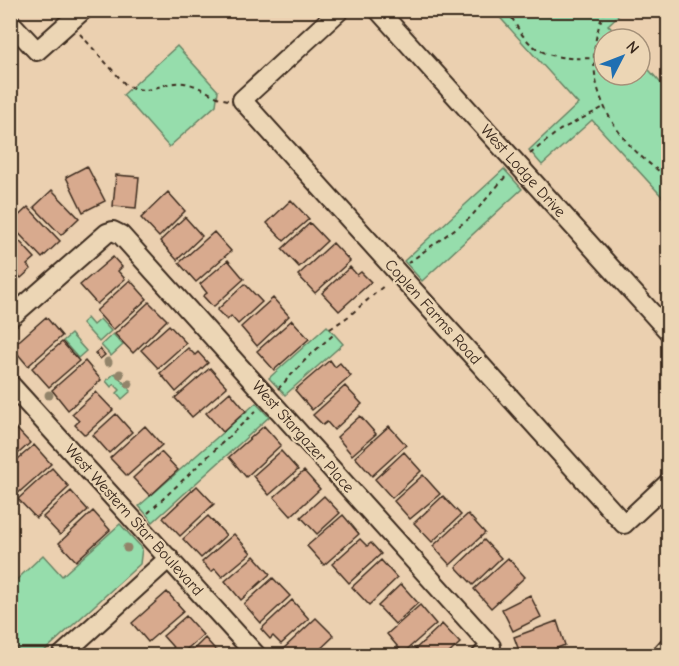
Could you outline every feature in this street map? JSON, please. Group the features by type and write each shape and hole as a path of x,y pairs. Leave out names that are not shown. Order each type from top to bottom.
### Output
{"street":[{"path":"242,100 340,10"},
{"name":"West Lodge Drive","path":"378,10 669,331"},
{"path":"10,22 37,51 76,17"},
{"name":"Coplen Farms Road","path":"242,100 624,524 669,483"},
{"name":"West Stargazer Place","path":"10,318 103,236 113,231 121,235 268,399 486,651"},
{"name":"West Western Star Boulevard","path":"10,384 257,656"},
{"path":"62,656 169,558"},
{"path":"660,656 669,647"}],"path":[{"path":"507,10 526,40 536,48 555,57 592,58"},
{"path":"599,27 605,10"},
{"path":"76,17 125,84 135,90 147,91 183,82 198,86 225,100 242,100"},
{"path":"597,87 610,119 628,143 649,164 669,177"},
{"path":"330,329 367,301 425,249 470,218 499,183 560,130 604,107"},
{"path":"137,523 333,335"}],"green space":[{"path":"494,11 623,11 608,25 610,27 592,27 592,87 652,87 652,73 668,91 668,203 592,120 542,165 529,150 578,104"},
{"path":"177,46 218,91 216,105 169,147 123,95"},
{"path":"504,169 522,189 422,281 404,261"},
{"path":"87,318 93,325 100,319 111,331 99,342 82,323"},
{"path":"327,326 343,344 285,395 269,378"},
{"path":"71,334 86,351 78,358 63,341"},
{"path":"113,334 123,345 111,356 101,345"},
{"path":"115,373 131,391 122,399 117,393 120,390 114,384 111,387 106,381"},
{"path":"256,403 269,417 153,522 139,506"},
{"path":"120,524 142,548 140,564 40,655 11,656 11,585 43,555 62,576"}],"building":[{"path":"87,166 105,201 83,212 66,177"},
{"path":"116,175 139,177 136,208 113,206"},
{"path":"52,190 79,218 61,235 34,207"},
{"path":"168,192 185,211 159,237 141,218"},
{"path":"291,200 309,219 284,241 267,223"},
{"path":"28,207 60,241 42,258 10,224"},
{"path":"185,217 202,236 177,260 160,241"},
{"path":"310,223 327,241 299,267 282,249"},
{"path":"10,231 35,258 27,265 31,269 21,278 10,267"},
{"path":"214,232 231,251 196,282 179,263"},
{"path":"333,243 350,261 315,293 298,275"},
{"path":"113,257 122,267 118,271 125,279 97,304 80,285"},
{"path":"228,260 244,279 213,307 203,296 207,293 200,284"},
{"path":"350,267 357,275 361,272 371,282 339,311 322,293"},
{"path":"130,280 147,299 113,330 96,311"},
{"path":"245,284 262,302 238,324 231,316 227,320 217,310"},
{"path":"273,298 289,316 257,346 241,327"},
{"path":"149,302 167,320 133,353 115,334"},
{"path":"46,317 62,336 28,366 12,347"},
{"path":"292,320 309,339 274,370 257,351"},
{"path":"169,325 186,343 158,368 141,350"},
{"path":"62,342 79,361 49,387 32,368"},
{"path":"188,348 195,355 198,352 208,363 176,392 160,373"},
{"path":"100,349 105,355 100,359 95,353"},
{"path":"330,360 335,367 340,363 351,376 312,410 295,390"},
{"path":"85,361 101,380 68,410 52,390"},
{"path":"210,368 227,387 192,417 175,398"},
{"path":"345,386 362,404 334,430 327,422 323,425 313,415"},
{"path":"96,392 113,410 85,435 75,425 79,421 72,414"},
{"path":"230,392 246,411 223,432 206,413"},
{"path":"116,414 132,432 109,453 93,435"},
{"path":"360,416 376,434 352,455 337,437"},
{"path":"12,424 30,443 10,461 10,425"},
{"path":"145,426 162,445 127,476 110,458"},
{"path":"264,426 281,445 246,477 229,457"},
{"path":"389,426 406,445 372,476 355,457"},
{"path":"34,445 51,464 16,495 10,489 10,466"},
{"path":"281,451 298,470 269,495 253,476"},
{"path":"161,452 178,470 150,496 133,478"},
{"path":"404,452 421,471 392,498 375,479"},
{"path":"52,468 69,487 36,518 18,499"},
{"path":"304,471 320,489 291,516 274,497"},
{"path":"423,475 440,494 410,519 394,501"},
{"path":"197,486 214,504 180,536 163,518"},
{"path":"71,491 88,510 60,535 43,517"},
{"path":"324,496 340,513 317,534 301,517"},
{"path":"443,496 461,515 432,542 414,523"},
{"path":"93,511 110,530 76,561 59,543"},
{"path":"468,514 485,533 450,565 433,546"},
{"path":"343,515 359,534 324,565 307,546"},
{"path":"208,516 226,535 201,558 183,539"},
{"path":"234,534 251,553 222,577 215,569 211,572 202,562"},
{"path":"360,539 367,546 371,543 381,554 349,583 332,564"},
{"path":"484,540 501,558 473,585 456,567"},
{"path":"254,556 270,574 241,600 225,581"},
{"path":"508,558 525,577 491,608 474,589"},
{"path":"381,560 397,578 369,605 352,587"},
{"path":"273,578 290,596 261,623 244,604"},
{"path":"401,584 418,603 395,624 378,606"},
{"path":"167,592 184,611 148,642 132,623"},
{"path":"530,595 541,617 513,631 502,609"},
{"path":"292,600 309,619 281,644 273,636 270,639 261,629"},
{"path":"420,605 436,624 403,653 387,634"},
{"path":"186,616 203,635 180,655 163,636"},
{"path":"316,618 334,636 313,656 287,656 282,650"},
{"path":"557,621 565,645 537,656 521,656 514,637"},
{"path":"442,624 460,643 446,656 408,656"},
{"path":"205,638 221,656 187,656"},
{"path":"11,641 20,653 17,656 10,656"},
{"path":"329,650 334,656 322,656"}]}
